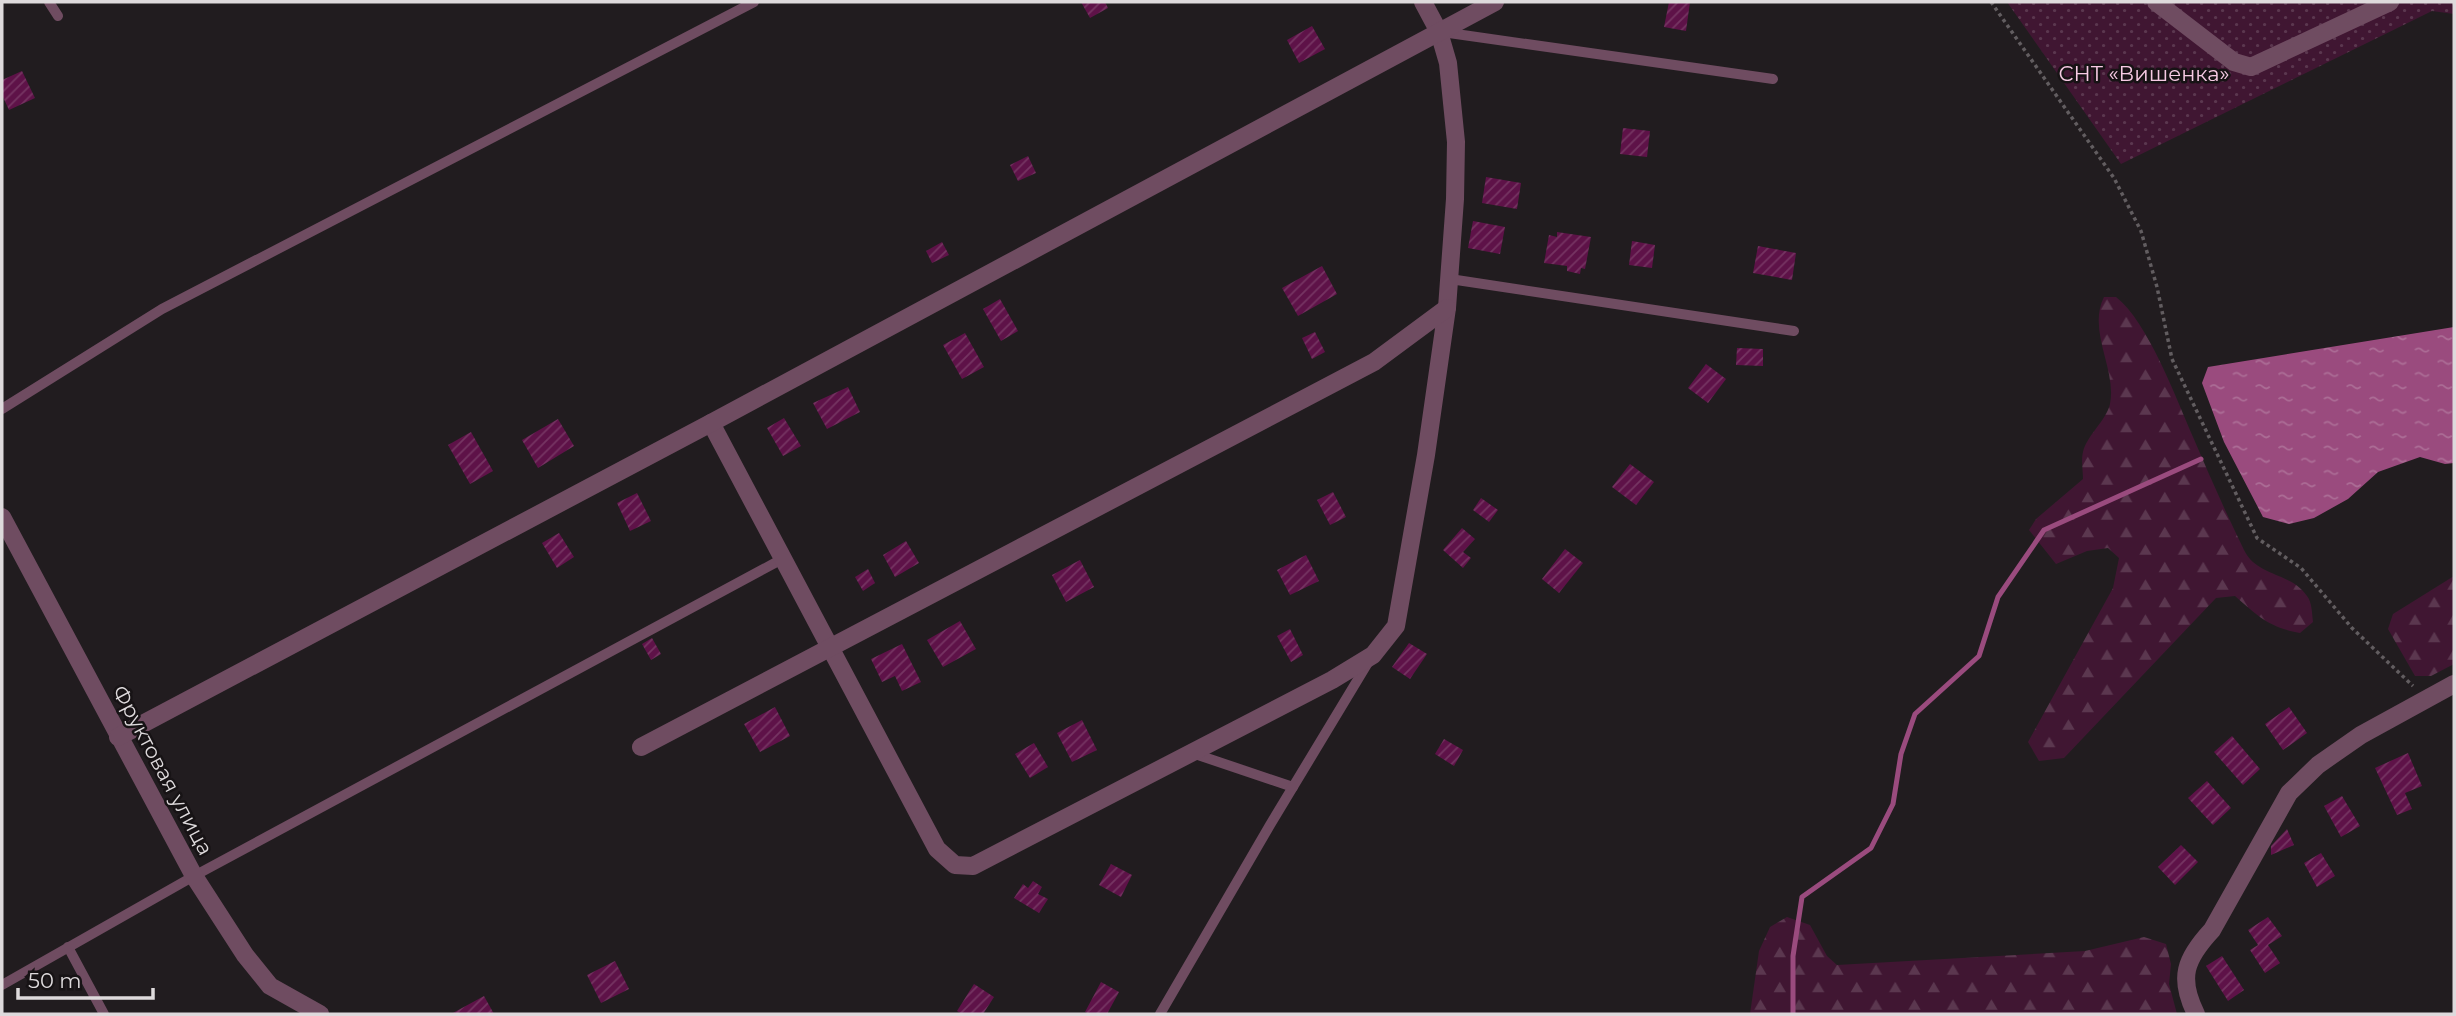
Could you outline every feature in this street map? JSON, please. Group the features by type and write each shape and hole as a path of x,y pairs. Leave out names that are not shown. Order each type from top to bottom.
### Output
{"street":[{"path":"712,424 937,849 955,865 973,866 1332,680 1373,655 1396,626 1426,455 1447,308 1456,142 1448,63 1439,32 1423,2"},
{"path":"118,737 712,424 1495,2"},
{"path":"2156,2 2234,62 2251,67 2390,2"},
{"path":"640,747 1374,362 1447,308"},
{"name":"Фруктовая улица","path":"2,517 194,876 245,955 270,986 320,1014"},
{"path":"2196,1014 2188,997 2185,968 2198,945 2212,930 2289,793 2318,765 2361,735 2454,684"}],"lane":[{"path":"49,2 58,16"},
{"path":"2,409 162,309 754,2"},
{"path":"1439,32 1773,79"},
{"path":"1450,279 1794,331"},
{"path":"2,985 194,876 783,558"},
{"path":"1160,1014 1373,655"},
{"path":"1192,753 1293,787"},
{"path":"68,947 104,1014"}],"path":[{"path":"1992,2 2114,178 2141,231 2157,287 2172,359 2257,538 2301,568 2352,628 2428,698"}],"green space":[{"name":"СНТ «Вишенка»","path":"2007,2 2454,2 2454,14 2432,11 2121,164"},
{"path":"2104,297 2116,297 2128,309 2150,342 2244,550 2257,565 2300,588 2310,601 2313,622 2300,633 2289,631 2264,620 2235,596 2216,598 2064,758 2039,761 2028,742 2113,588 2119,558 2108,548 2087,551 2056,564 2029,530 2036,519 2083,479 2082,458 2085,446 2110,404 2110,377 2099,323"},
{"path":"2454,576 2454,664 2431,676 2415,676 2388,629 2393,614"},
{"path":"1787,917 1810,925 1827,956 1837,965 2085,951 2144,937 2166,944 2171,964 2169,984 2177,1014 1750,1014 1759,951 1770,927"}],"water":[{"path":"2454,327 2454,463 2445,464 2420,457 2378,472 2348,499 2314,518 2289,524 2263,517 2224,442 2202,383 2208,367"}],"building":[{"path":"1081,2 1105,2 1108,8 1090,18"},
{"path":"1669,2 1690,2 1686,31 1664,27"},
{"path":"1312,26 1325,49 1299,63 1287,40"},
{"path":"22,71 35,98 9,110 2,95 2,80"},
{"path":"1623,128 1650,131 1647,157 1620,154"},
{"path":"1028,156 1036,173 1018,181 1010,165"},
{"path":"1486,177 1521,183 1517,209 1482,203"},
{"path":"1473,221 1505,227 1500,254 1468,248"},
{"path":"1557,232 1591,237 1585,269 1581,268 1580,274 1567,271 1567,266 1544,263 1549,235 1557,237"},
{"path":"1632,241 1655,245 1652,268 1629,265"},
{"path":"942,242 949,255 932,263 926,251"},
{"path":"1758,246 1796,253 1792,280 1753,273"},
{"path":"1322,266 1337,294 1298,316 1282,288"},
{"path":"1000,299 1018,331 1001,341 983,309"},
{"path":"1315,332 1325,352 1312,359 1302,338"},
{"path":"965,333 984,367 962,379 943,345"},
{"path":"1737,348 1763,349 1763,366 1736,365"},
{"path":"1706,364 1726,379 1708,403 1688,388"},
{"path":"848,387 860,412 827,429 813,403"},
{"path":"784,418 801,446 783,456 767,428"},
{"path":"558,419 574,446 538,468 522,440"},
{"path":"471,432 493,471 470,484 448,445"},
{"path":"1630,464 1654,482 1636,505 1612,487"},
{"path":"1333,492 1346,517 1330,525 1317,500"},
{"path":"637,493 651,521 630,531 617,503"},
{"path":"1481,498 1498,510 1489,522 1473,510"},
{"path":"1462,528 1475,539 1463,552 1471,558 1463,568 1443,550"},
{"path":"559,533 574,557 557,568 542,543"},
{"path":"906,541 919,563 895,577 883,555"},
{"path":"1565,549 1583,563 1559,593 1542,579"},
{"path":"1306,555 1319,581 1290,595 1277,570"},
{"path":"1080,560 1094,587 1066,602 1052,575"},
{"path":"868,569 875,583 863,591 855,577"},
{"path":"960,621 976,649 943,667 927,640"},
{"path":"1290,629 1303,655 1291,662 1277,636"},
{"path":"652,638 661,654 651,660 642,644"},
{"path":"1409,643 1427,654 1410,679 1392,667"},
{"path":"902,644 921,682 902,691 895,676 882,682 871,659"},
{"path":"775,707 790,736 760,752 744,724"},
{"path":"2289,707 2307,733 2283,750 2265,724"},
{"path":"1082,720 1097,750 1072,762 1057,733"},
{"path":"2232,736 2260,769 2243,785 2214,752"},
{"path":"1444,739 1463,750 1454,766 1435,754"},
{"path":"1034,743 1048,767 1030,778 1015,754"},
{"path":"2408,753 2422,786 2405,793 2412,809 2397,815 2375,768"},
{"path":"2207,781 2231,808 2213,825 2188,798"},
{"path":"2342,796 2360,826 2341,837 2324,806"},
{"path":"2287,829 2294,845 2271,855 2271,846"},
{"path":"2181,845 2198,862 2175,885 2158,867"},
{"path":"2321,853 2335,876 2317,887 2304,863"},
{"path":"1111,864 1132,875 1121,897 1099,885"},
{"path":"1033,881 1042,887 1038,894 1048,899 1039,913 1014,898 1023,884 1028,888"},
{"path":"2268,917 2282,936 2268,945 2280,963 2265,973 2250,950 2258,945 2248,930"},
{"path":"2222,956 2244,990 2228,1001 2206,966"},
{"path":"615,961 629,989 601,1003 587,975"},
{"path":"1101,982 1119,992 1107,1014 1085,1012"},
{"path":"974,984 994,997 983,1014 962,1014 957,1011"},
{"path":"484,996 494,1014 451,1014"}],"waterway":[{"path":"1793,1014 1793,956 1802,897 1871,848 1893,804 1901,754 1915,714 1979,656 1998,597 2044,530 2201,459"}]}
